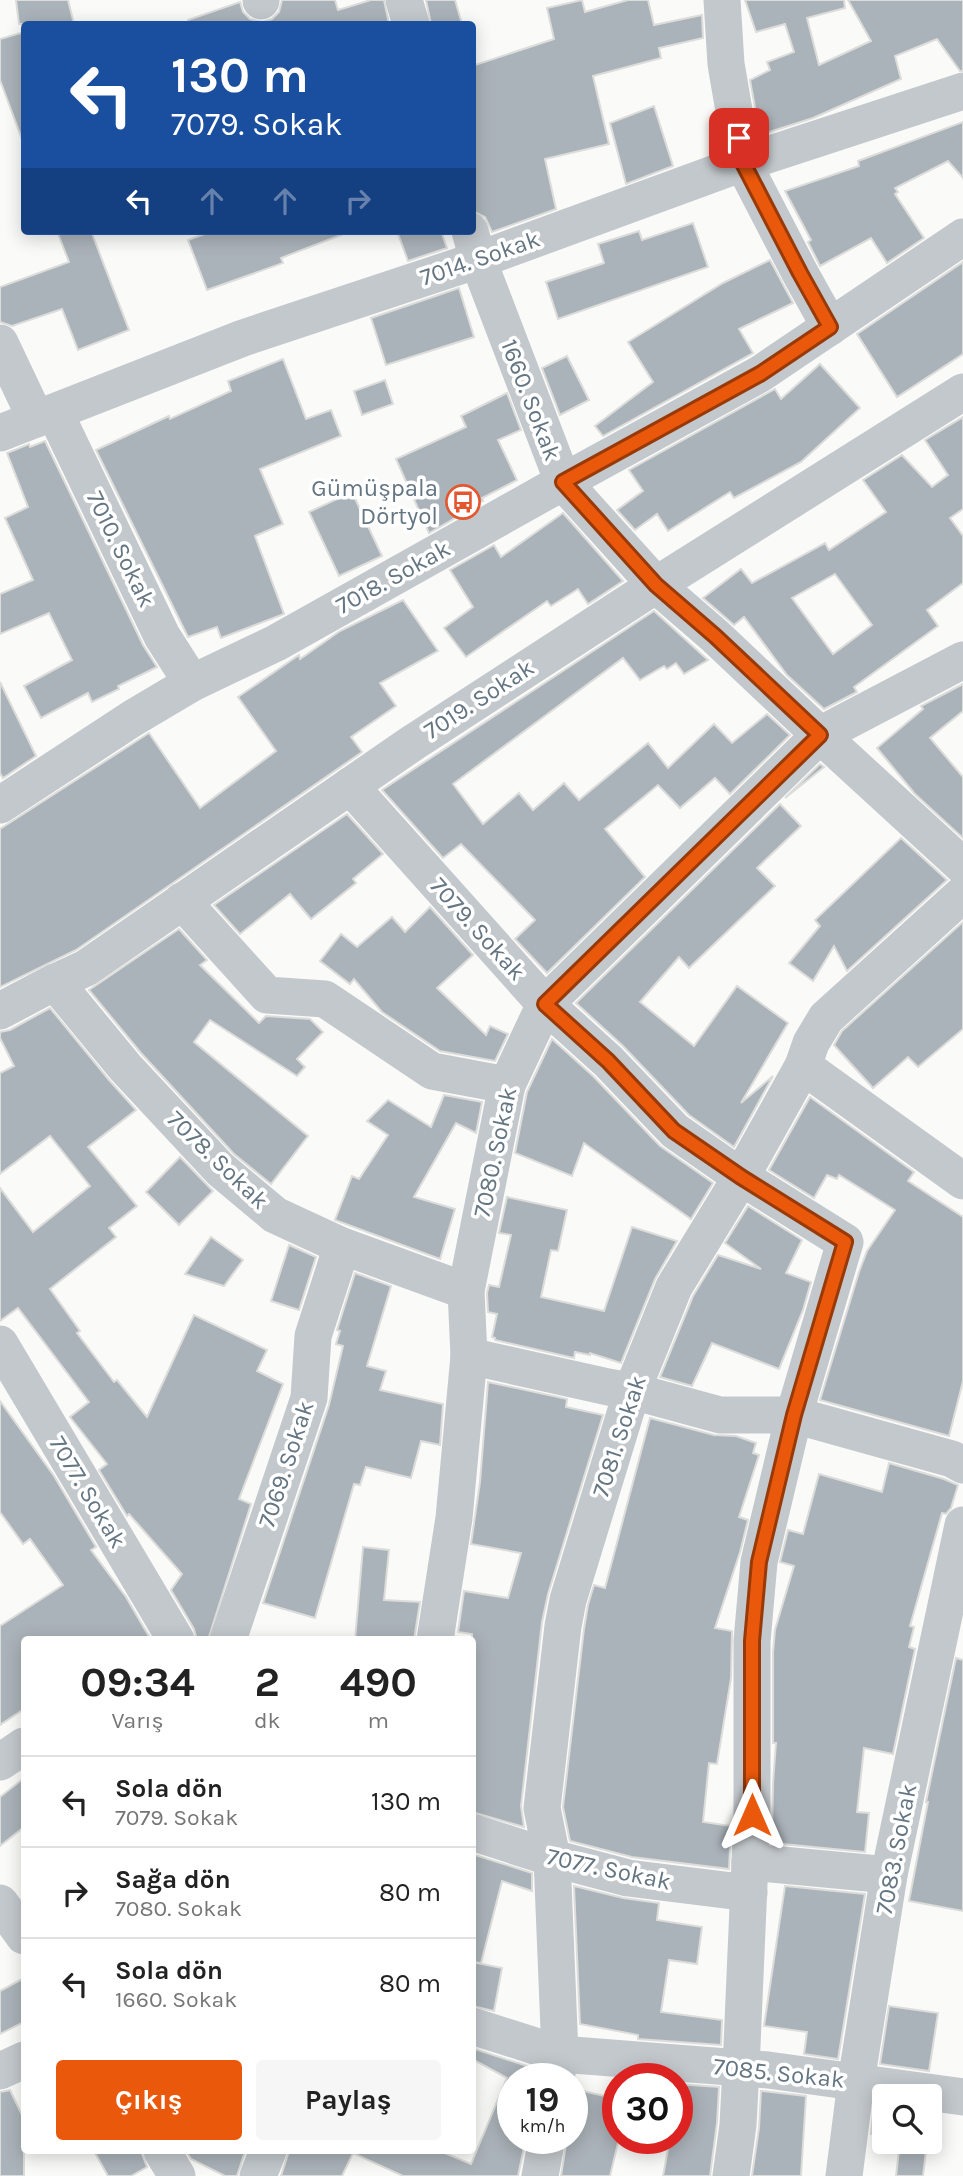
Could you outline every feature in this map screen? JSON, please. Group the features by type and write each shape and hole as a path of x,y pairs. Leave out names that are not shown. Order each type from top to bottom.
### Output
{"street":[{"path":"404,0 410,21"},
{"path":"722,0 726,64 743,163 830,327"},
{"name":"7014. Sokak","path":"0,433 474,246 743,163 963,91"},
{"name":"7018. Sokak","path":"0,806 192,683 276,643 760,374 963,237"},
{"name":"1660. Sokak","path":"474,246 563,482 656,585 715,636 963,866"},
{"name":"7010. Sokak","path":"0,343 46,416 162,636 192,683"},
{"name":"7019. Sokak","path":"0,1011 86,968 411,744 656,585 963,392"},
{"name":"7080. Sokak","path":"436,1636 454,1518 470,1356 466,1291 508,1086 545,1004 820,735 963,660"},
{"name":"7079. Sokak","path":"350,786 545,1004 608,1061 674,1131 741,1177 845,1242 794,1415"},
{"name":"7081. Sokak","path":"558,2063 552,1858 542,1808 563,1626 573,1580 632,1391 674,1287 741,1177 803,1066 811,1043 826,1018 963,894"},
{"path":"182,901 267,995 325,999 432,1071 508,1086"},
{"name":"7078. Sokak","path":"55,982 125,1067 220,1169 275,1215 342,1246 466,1291"},
{"path":"803,1066 963,1181"},
{"name":"7069. Sokak","path":"229,1636 309,1398 313,1336 342,1246"},
{"name":"7077. Sokak","path":"0,1344 174,1636"},
{"path":"470,1356 632,1391 720,1415 794,1415 952,1459 963,1465"},
{"path":"731,2176 738,2125 750,1878 752,1641 759,1562 794,1415"},
{"name":"7083. Sokak","path":"844,2176 889,1875 963,1525"},
{"path":"0,1762 21,1748"},
{"name":"7077. Sokak","path":"476,1833 552,1858 628,1878 889,1875"},
{"path":"0,1903 21,1932"},
{"name":"7085. Sokak","path":"476,2028 552,2063"},
{"path":"0,2071 21,2061"},
{"name":"7085. Sokak","path":"588,2066 741,2068 963,2097"},
{"path":"164,2154 177,2176"},
{"path":"258,2176 267,2154"},
{"path":"540,2176 544,2154"}],"building":[{"path":"16,0 68,0 73,21 21,21 19,24"},
{"path":"282,0 335,0 338,10 371,0 384,0 388,21 265,21 279,12"},
{"path":"426,0 455,0 461,21 430,21"},
{"path":"582,0 585,12 628,0 648,0 654,25 702,15 703,38 659,48 661,58 593,76 609,144 545,159 556,209 492,232 485,217 476,213 476,65 554,39 547,8"},
{"path":"745,0 844,0 845,8 807,18 819,65 871,41 848,0 963,0 963,71 960,71 937,39 895,56 901,79 813,118 760,135 750,80 770,70 767,62 794,52 785,24 756,32"},
{"path":"240,2 243,12 250,19 258,21 188,21"},
{"path":"21,33 21,136 0,80 0,39"},
{"path":"654,106 673,166 626,184 610,123"},
{"path":"963,122 963,178 948,161 895,188 898,192 895,194 924,238 887,263 871,238 820,266 808,242 811,240 785,191 859,166 858,161"},
{"path":"693,223 708,267 558,319 546,282 604,263 598,244 639,231 642,240"},
{"path":"59,235 93,235 129,330 78,350 62,309 12,326 0,322 0,287 69,262"},
{"path":"202,235 341,235 281,258 283,263 207,290 188,240"},
{"path":"398,235 442,235 447,248 408,261"},
{"path":"770,260 793,303 739,329 753,353 603,436 595,426 653,382 628,342 723,283"},
{"path":"963,262 963,354 897,397 857,334"},
{"path":"459,288 474,337 386,365 371,318"},
{"path":"567,356 589,400 560,415 542,368"},
{"path":"283,359 306,419 331,410 341,436 260,469 283,524 255,536 284,614 221,638 217,627 188,637 96,450 231,391 228,381"},
{"path":"820,364 860,408 801,462 734,498 730,492 668,531 657,514 635,530 617,510 643,491 629,470 775,389 781,399"},
{"path":"385,380 393,404 362,415 354,391"},
{"path":"507,393 521,430 498,440 517,480 482,498 483,501 470,506 471,509 429,533 396,459 466,427 461,416"},
{"path":"963,417 963,509 950,518 963,536 963,583 927,610 938,626 854,687 857,692 824,709 787,675 744,617 734,625 703,598 741,569 752,583 825,543 829,550 886,512 863,480 902,455 932,487 948,475 925,440","holes":["835,574 872,625 833,654 792,598"]},
{"path":"45,441 143,645 157,667 92,702 88,693 41,718 24,686 72,660 49,613 0,634 0,594 33,580 5,518 28,507 7,453"},
{"path":"352,492 382,556 339,576 309,512"},
{"path":"563,513 623,581 588,604 578,589 551,606 547,601 466,657 444,628 473,607 450,570 494,545 501,557"},
{"path":"403,600 438,651 380,683 396,706 351,737 362,752 76,950 0,987 0,829 149,733 200,808 276,751 238,697 299,655 300,659 340,631"},
{"path":"654,611 708,660 684,674 676,663 667,669 664,666 640,680 623,658 453,784 483,824 519,793 533,810 564,783 579,800 648,743 668,768 714,724 732,743 767,714 790,735 730,794 715,778 680,808 658,785 605,829 645,877 547,973 515,939 535,920 461,844 443,858 382,790"},
{"path":"0,682 36,756 3,778 0,773"},
{"path":"963,684 963,711 930,738 963,777 963,838 915,794 877,748 923,709 921,706"},
{"path":"820,764 824,767 785,798"},
{"path":"780,804 801,826 757,868 775,886 689,968 679,957 640,1002 694,1046 737,986 788,1023 741,1103 773,1076 734,1147 689,1115 623,1046 576,1003"},
{"path":"347,814 383,854 353,879 356,883 311,919 290,894 240,934 214,905"},
{"path":"901,838 947,880 847,971 834,946 813,981 789,963 820,926 815,920"},
{"path":"430,907 473,955 437,988 486,1035 490,1026 508,1034 495,1061 440,1051 382,1012 354,979 350,984 320,961 341,934 357,947 392,917 405,932"},
{"path":"963,922 963,1029 918,1067 908,1057 873,1088 834,1045 842,1031"},
{"path":"179,929 207,960 200,965 259,1023 266,1016 310,1019 323,1032 297,1059 305,1067 297,1076 210,1020 194,1042 308,1136 271,1184 234,1154 141,1053 89,990"},
{"path":"50,1008 136,1110 88,1147 137,1206 109,1228 116,1237 50,1289 80,1331 77,1333 114,1382 117,1380 147,1417 194,1315 267,1350 257,1371 283,1384 239,1499 251,1504 209,1636 196,1636 171,1590 182,1574 129,1514 127,1516 99,1470 107,1464 70,1417 89,1402 18,1308 0,1321 0,1188 33,1232 90,1186 50,1136 0,1174 0,1073 14,1066 0,1038 0,1032 10,1030"},
{"path":"552,1039 593,1076 660,1146 713,1183 691,1219 584,1143 572,1176 515,1153 527,1092"},
{"path":"444,1095 482,1102 476,1133 456,1123 414,1197 455,1209 440,1259 335,1220 352,1176 359,1179 388,1135 367,1121 388,1100 431,1127"},
{"path":"810,1097 914,1172 908,1181 963,1217 963,1381 949,1436 820,1400 867,1251 895,1210 839,1175 837,1179 827,1175 814,1198 769,1170"},
{"path":"180,1157 213,1191 179,1225 146,1192"},
{"path":"507,1197 567,1210 558,1251 551,1250 541,1297 604,1311 632,1227 677,1241 655,1279 621,1363 590,1353 575,1352 574,1358 495,1340 492,1337 497,1314 488,1312 487,1293 489,1285 499,1287 511,1235 499,1233"},
{"path":"748,1206 802,1240 786,1273 811,1282 803,1310 779,1369 712,1343 692,1386 660,1377 693,1296 718,1255 761,1269 725,1243"},
{"path":"211,1237 243,1260 224,1286 185,1274"},
{"path":"289,1245 316,1257 299,1310 271,1301"},
{"path":"355,1273 391,1286 367,1366 386,1371 380,1390 443,1404 440,1445 421,1441 411,1478 366,1467 360,1485 354,1484 315,1618 263,1603 329,1405 343,1346 336,1344 340,1331 337,1330"},
{"path":"488,1382 567,1399 566,1407 603,1415 548,1594 542,1622 521,1806 524,1827 476,1813 476,1636 458,1632 464,1591 508,1598 521,1553 471,1544 480,1482"},
{"path":"0,1401 54,1476 96,1547 91,1550 126,1597 149,1636 21,1636 21,1711 0,1725 0,1626 63,1585 30,1539 23,1544 0,1512"},
{"path":"650,1418 714,1435 736,1436 756,1443 753,1453 759,1455 739,1517 748,1520 740,1552 715,1628 732,1631 731,1678 717,1764 709,1763 703,1822 731,1826 729,1869 632,1857 570,1841 563,1807 588,1605 594,1585 605,1588"},
{"path":"889,1463 958,1485 951,1508 946,1514 942,1513 910,1626 914,1627 909,1647 915,1649 893,1754 864,1748 857,1812 869,1813 865,1852 772,1843 776,1743 773,1743 773,1653 775,1630 794,1566 780,1562 788,1530 803,1534 819,1474 882,1492"},
{"path":"363,1547 389,1550 384,1600 420,1602 415,1636 355,1636"},
{"path":"956,1658 963,1660 963,1911 909,1901 926,1802"},
{"path":"21,1780 21,1829 0,1846 0,1797"},
{"path":"476,1855 532,1873 532,1891 502,1881 481,1963 476,1962"},
{"path":"574,1886 623,1898 659,1903 657,1920 702,1927 697,1964 669,1960 661,2012 722,2020 721,2045 638,2039 638,2035 580,2024"},
{"path":"785,1886 865,1894 838,2059 804,2054 807,2032 764,2026"},
{"path":"476,1963 502,1968 494,2011 476,2007"},
{"path":"21,1980 21,2024 0,2034 0,1991"},
{"path":"889,2006 938,2013 929,2071 880,2064"},
{"path":"476,2049 518,2063 497,2063 497,2073 476,2061"},
{"path":"693,2085 719,2087 710,2176 663,2176 667,2154 693,2154"},
{"path":"10,2090 21,2113 24,2176 0,2176 0,2092"},
{"path":"761,2091 806,2096 801,2176 752,2176"},
{"path":"588,2092 602,2095 602,2154 615,2154 610,2176 561,2176 564,2154 588,2154"},
{"path":"497,2102 497,2154 523,2154 518,2176 403,2176 355,2154 447,2154 471,2164"},
{"path":"96,2154 142,2154 147,2167 131,2176 108,2176"},
{"path":"188,2154 244,2154 237,2176 225,2176 191,2159"},
{"path":"288,2154 353,2154 342,2176 281,2176"},
{"path":"899,2154 926,2154 923,2176 896,2176"}],"place":[{"name":"Gümüşpala Dörtyol","path":"463,502"}],"route":[{"path":"739,138 743,163 830,327 760,374 563,482 656,585 715,636 820,735 545,1004 608,1061 674,1131 741,1177 845,1242 794,1415 759,1562 752,1641 752,1815"}]}
